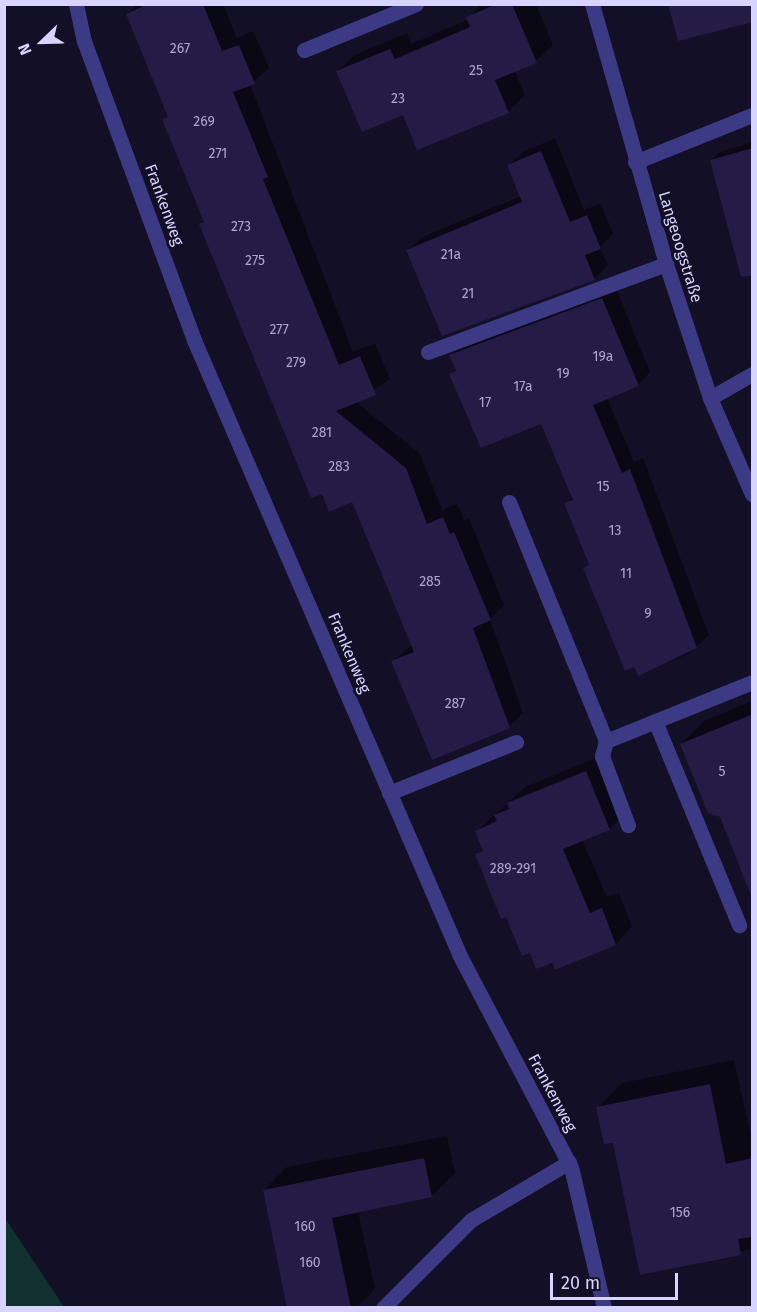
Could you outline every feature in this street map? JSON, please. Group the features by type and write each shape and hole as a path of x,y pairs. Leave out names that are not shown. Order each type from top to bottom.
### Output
{"street":[{"name":"Frankenweg","path":"76,4 84,41 194,340 460,957 568,1162 585,1206 604,1308"},
{"path":"304,50 416,4"},
{"name":"Langeoogstraße","path":"592,4 635,162 710,398 753,494"},
{"path":"635,162 753,115"},
{"path":"428,352 666,264"},
{"path":"710,398 753,374"},
{"path":"508,502 606,741 602,756 628,825"},
{"path":"606,741 753,682"},
{"path":"655,721 739,925"},
{"path":"389,793 516,742"},
{"path":"383,1308 471,1220 568,1162"}],"green space":[{"path":"5,1218 64,1307 5,1307"}],"building":[{"path":"148,4 203,4 222,51 239,45 255,84 233,92 268,177 263,179 339,365 360,356 376,395 336,411 406,468 427,524 443,517 450,534 454,532 491,620 473,628 510,728 432,760 391,661 414,652 352,502 329,512 322,494 311,498 199,224 204,222 162,119 168,117 126,14"},
{"path":"497,4 512,4 537,63 495,80 509,113 417,150 403,115 362,132 336,71 390,49 395,59 470,27 466,17"},
{"path":"668,4 753,4 753,22 678,41"},
{"path":"753,148 753,275 741,277 710,160"},
{"path":"541,151 570,222 587,215 601,249 585,255 595,280 442,336 406,250 522,202 507,165"},
{"path":"602,298 639,386 593,405 622,473 630,469 697,648 638,676 634,667 625,671 583,568 589,565 564,503 573,500 541,424 481,448 449,374 456,371 449,355"},
{"path":"753,714 753,893 750,893 720,817 708,813 680,744"},
{"path":"586,771 610,830 563,849 590,913 602,908 616,945 555,970 552,963 536,969 530,953 522,956 506,917 501,919 475,854 483,851 475,831 497,821 494,815 509,809 507,803"},
{"path":"710,1084 726,1164 753,1158 753,1237 738,1239 741,1255 640,1275 613,1143 604,1144 596,1107"},
{"path":"424,1158 432,1197 332,1218 351,1308 287,1308 263,1190"}]}
